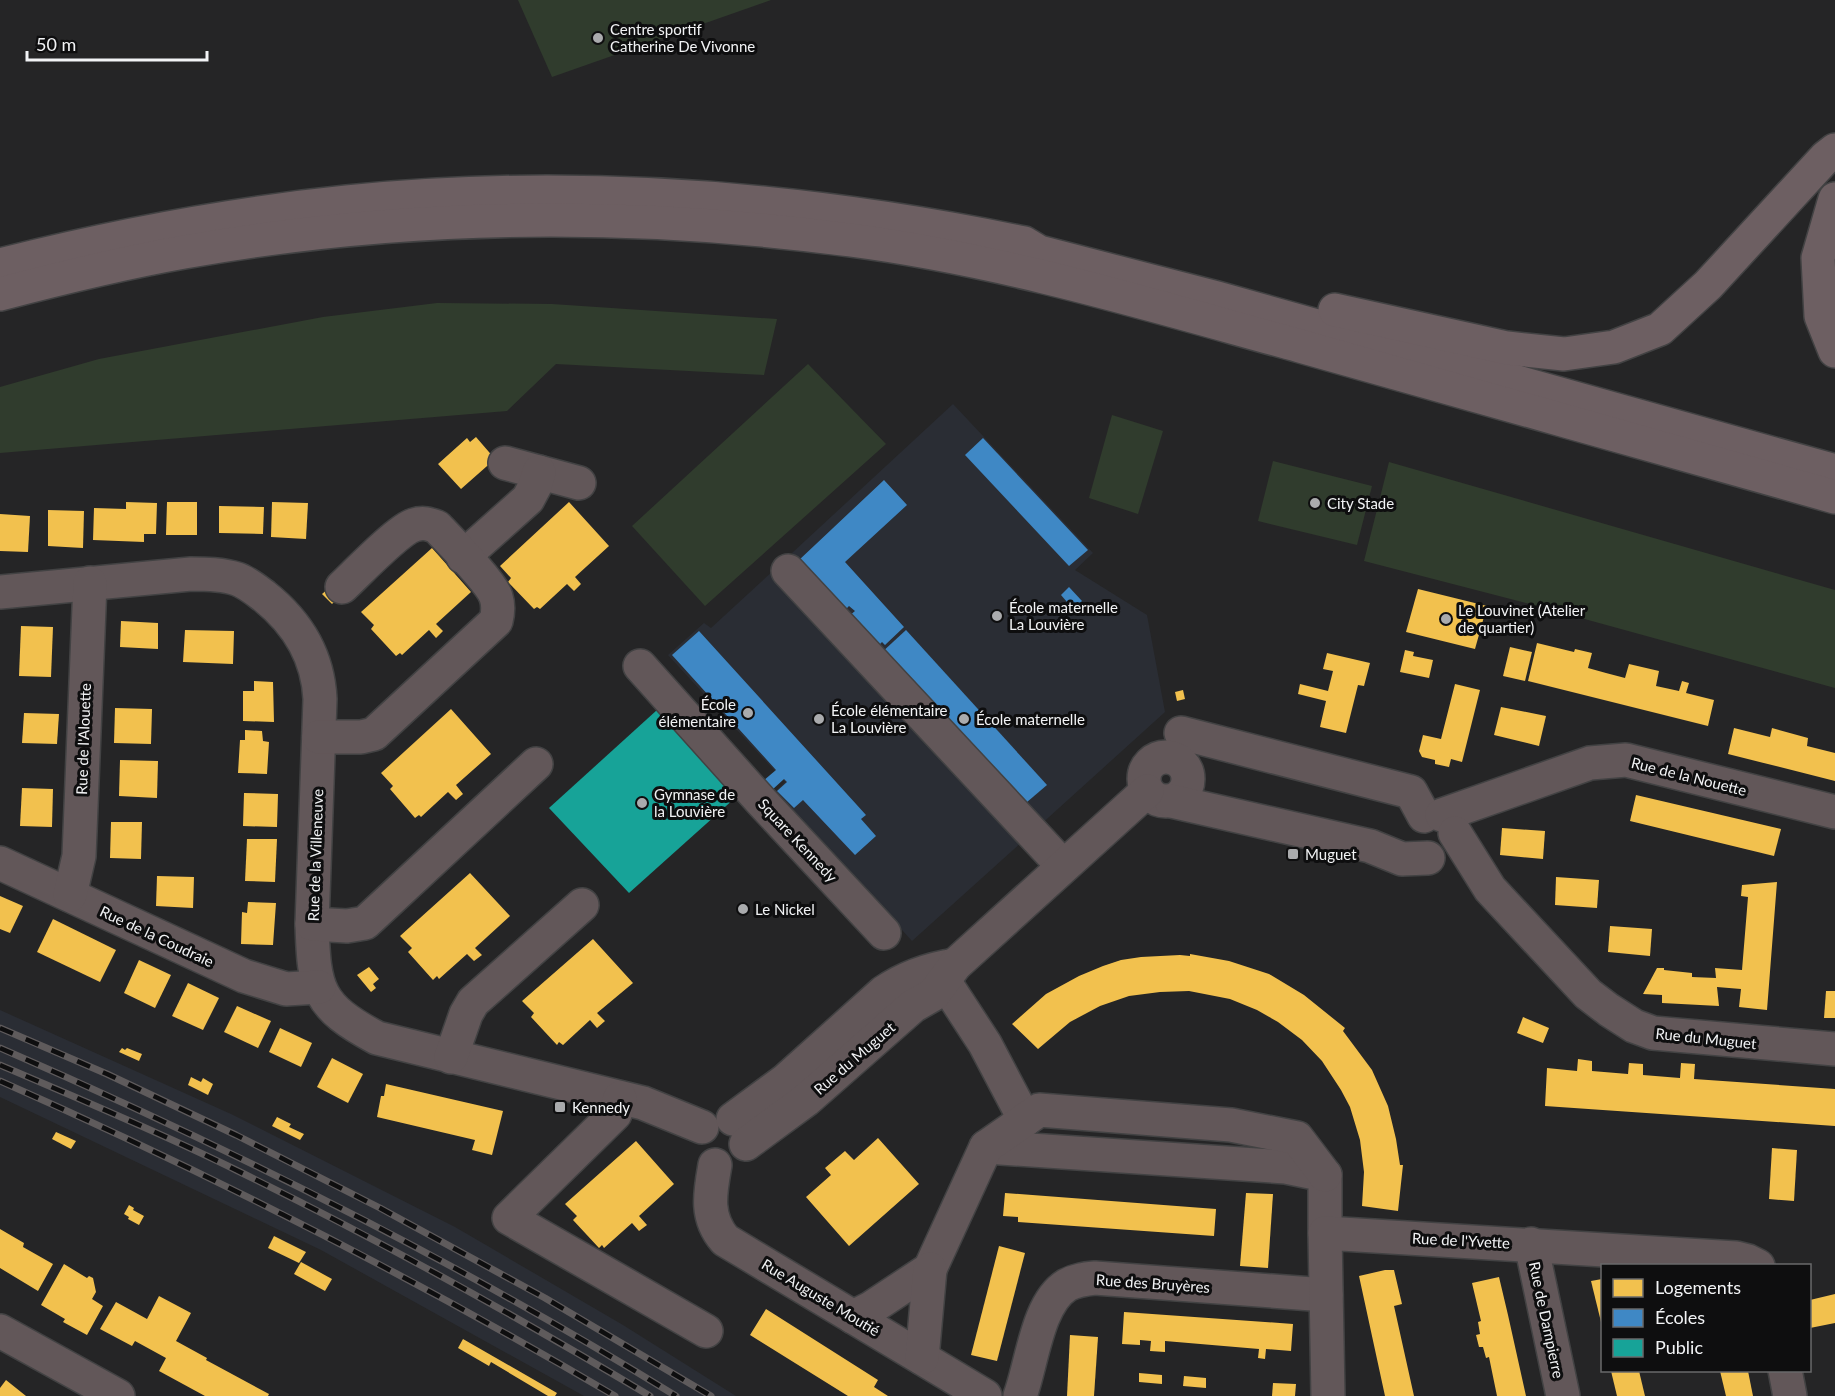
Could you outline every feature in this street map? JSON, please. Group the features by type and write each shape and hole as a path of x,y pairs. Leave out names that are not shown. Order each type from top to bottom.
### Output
{"main road":[{"path":"1024,243 1041,240 1495,346 1564,354 1614,348 1660,329 1708,285 1835,150"},
{"path":"0,265 165,228 257,213 348,202 442,195 535,192 641,193 816,207 906,220 1024,243 1039,252 1217,298 1835,471"},
{"path":"1835,200 1818,258 1821,316 1835,351"},
{"path":"0,294 127,263 184,252 323,232 407,224 509,220 614,221 713,225 791,233 980,262 1114,294 1835,497"}],"street":[{"path":"505,462 579,483"},
{"path":"463,557 528,499 539,472"},
{"path":"318,737 361,737 374,734 496,621 498,610 496,595 437,527 426,523 412,525 401,533 342,587"},
{"path":"788,571 1063,866"},
{"name":"Rue de la Villeneuve","path":"0,592 190,574 220,575 238,579 258,591 275,605 304,640 319,679 313,957 319,987 330,1007 347,1021 377,1038 643,1103 727,1130"},
{"name":"Rue de l'Alouette","path":"70,895 79,856 90,583"},
{"name":"Square Kennedy","path":"640,666 884,933"},
{"path":"1181,733 1411,792 1433,824"},
{"name":"Rue de la Nouette","path":"1433,824 1590,764 1626,760 1835,812"},
{"path":"312,924 348,926 365,923 536,764"},
{"name":"Rue du Muguet","path":"727,1130 884,992 900,981 933,968 950,973 1063,866 1169,791 1227,813 1370,846 1402,859 1431,858 1490,889"},
{"path":"1370,846 1433,824"},
{"path":"1431,858 1415,850 1412,843 1433,824"},
{"name":"Rue du Muguet","path":"1433,824 1588,994 1634,1026 1653,1033 1835,1049"},
{"name":"Rue de la Coudraie","path":"0,863 244,976 286,989 319,987"},
{"path":"451,1057 466,1014 473,1002 582,905"},
{"path":"950,973 1025,1120"},
{"path":"620,1098 615,1114 509,1218 706,1331"},
{"path":"922,1358 930,1269 986,1147 1039,1110 1231,1125 1298,1138 1325,1175 1328,1396"},
{"name":"Rue Auguste Moutié","path":"727,1130 698,1134 698,1149 702,1156 715,1165 709,1195 710,1210 717,1230 725,1240 985,1396"},
{"path":"986,1147 1286,1167 1325,1175"},
{"name":"Rue de l'Yvette","path":"1325,1233 1736,1258 1754,1264"},
{"name":"Rue de Dampierre","path":"1531,1244 1563,1396"},
{"path":"853,1317 871,1308 930,1269"},
{"name":"Rue des Bruyères","path":"1020,1396 1044,1314 1056,1295 1066,1286 1078,1280 1095,1278 1326,1295"},
{"path":"0,1331 118,1396"},
{"path":"1785,1372 1791,1396"}],"shaded area":[{"name":"École maternelle La Louvière","path":"953,404 1093,553 1075,570 1147,615 1165,712 1038,827 792,553"},
{"name":"École élémentaire La Louvière","path":"774,570 1024,840 912,941 776,791 785,782 668,655 704,623 711,628"},
{"path":"0,1010 231,1114 455,1227 623,1325 736,1396 584,1396 321,1250 0,1097"}],"green space":[{"name":"Centre sportif Catherine De Vivonne","path":"518,0 771,0 552,77"},
{"path":"437,303 552,304 777,319 764,375 556,364 507,411 0,453 0,387 99,359 323,317"},
{"path":"808,364 886,444 705,606 632,526"},
{"path":"1112,415 1163,431 1138,514 1089,498"},
{"name":"City Stade","path":"1273,461 1372,486 1357,545 1258,521"},
{"path":"1389,462 1835,590 1835,688 1364,561"}],"building: Logements":[{"path":"476,437 495,459 461,489 438,464 467,438 470,442"},
{"path":"126,502 157,503 156,534 144,534 144,542 93,540 94,508 126,509"},
{"path":"167,502 197,502 197,535 166,535"},
{"path":"272,502 308,503 306,539 271,537"},
{"path":"569,502 609,546 575,577 581,584 574,591 567,584 540,609 537,607 534,609 508,582 511,578 500,566"},
{"path":"219,506 264,507 263,534 219,533"},
{"path":"48,510 84,511 83,548 48,546"},
{"path":"0,514 30,516 28,552 0,551"},
{"path":"432,548 471,592 436,624 443,631 436,638 429,630 402,655 400,653 396,656 371,629 374,625 361,612"},
{"path":"329,588 338,598 332,604 322,594"},
{"name":"Le Louvinet (Atelier de quartier)","path":"1418,589 1487,606 1475,649 1406,632"},
{"path":"121,621 158,623 158,649 120,647"},
{"path":"21,626 53,627 51,677 19,676"},
{"path":"185,630 234,631 233,664 183,662"},
{"path":"1537,643 1574,652 1575,649 1592,653 1588,668 1625,678 1629,664 1659,671 1656,686 1679,691 1682,681 1689,683 1686,693 1714,700 1708,726 1528,681"},
{"path":"1510,647 1532,652 1525,681 1503,676"},
{"path":"1405,650 1414,652 1413,656 1433,660 1429,678 1400,672"},
{"path":"1327,653 1370,663 1364,686 1358,685 1346,733 1320,727 1326,701 1298,694 1300,684 1328,691 1333,671 1323,669"},
{"path":"254,681 273,682 274,722 243,721 243,691 254,691"},
{"path":"1455,684 1480,690 1462,762 1451,759 1449,767 1435,764 1435,760 1422,757 1419,751 1423,735 1441,739"},
{"path":"1183,690 1185,699 1177,701 1175,692"},
{"path":"1501,707 1546,716 1539,746 1494,735"},
{"path":"115,708 152,709 151,744 114,743"},
{"path":"451,709 491,754 456,785 463,794 456,800 448,792 421,817 419,815 415,818 390,789 393,786 381,773"},
{"path":"24,713 59,714 57,744 22,743"},
{"path":"1734,728 1770,737 1772,728 1808,738 1807,746 1835,753 1835,781 1728,754"},
{"path":"245,730 262,731 263,741 269,742 267,774 238,773 240,740 245,740"},
{"path":"120,760 158,761 157,798 119,796"},
{"path":"22,788 53,789 52,827 20,826"},
{"path":"244,793 278,794 277,827 243,826"},
{"path":"1636,795 1781,829 1774,856 1630,821"},
{"path":"111,822 142,822 141,859 110,858"},
{"path":"1502,828 1545,831 1543,859 1500,855"},
{"path":"247,839 277,839 275,882 245,881"},
{"path":"470,873 510,916 475,948 482,955 474,961 467,954 439,979 437,976 433,980 408,952 412,948 400,936"},
{"path":"157,876 194,877 193,908 156,906"},
{"path":"1556,877 1599,880 1597,908 1555,905"},
{"path":"1777,882 1767,1010 1739,1007 1741,989 1717,987 1719,1006 1662,1003 1662,995 1643,994 1657,968 1692,973 1692,977 1716,978 1715,968 1742,970 1748,897 1741,896 1742,885"},
{"path":"0,896 23,906 10,933 0,929"},
{"path":"248,902 276,903 273,945 241,944 242,912 247,913"},
{"path":"53,919 116,950 100,982 37,952"},
{"path":"1610,926 1652,929 1650,956 1608,952"},
{"path":"593,939 633,983 597,1013 605,1021 597,1028 590,1020 563,1045 559,1042 557,1045 531,1017 534,1013 522,1001"},
{"path":"1190,954 1229,961 1269,974 1304,995 1345,1028 1343,1031 1372,1070 1388,1106 1400,1165 1403,1165 1398,1211 1362,1206 1364,1172 1360,1140 1350,1107 1341,1090 1322,1061 1302,1040 1257,1010 1230,999 1189,991 1129,996 1100,1006 1070,1022 1038,1049 1012,1024 1046,994 1103,966 1141,957 1190,956"},
{"path":"139,960 171,975 155,1008 124,993"},
{"path":"369,967 379,979 373,984 376,988 371,992 357,975"},
{"path":"188,983 219,998 203,1030 172,1016"},
{"path":"1826,991 1835,991 1835,1018 1824,1018"},
{"path":"237,1006 271,1021 258,1048 224,1032"},
{"path":"1523,1017 1549,1028 1543,1043 1517,1033"},
{"path":"280,1028 312,1043 301,1067 269,1052"},
{"path":"122,1048 142,1054 139,1061 119,1052"},
{"path":"332,1058 363,1074 348,1103 317,1087"},
{"path":"1578,1059 1592,1061 1592,1071 1628,1074 1629,1063 1643,1064 1643,1075 1680,1078 1681,1063 1695,1064 1694,1079 1835,1089 1835,1126 1545,1106 1547,1068 1577,1071"},
{"path":"191,1077 201,1082 203,1078 213,1084 208,1095 188,1085"},
{"path":"386,1084 503,1111 492,1155 472,1150 475,1140 377,1117"},
{"path":"277,1117 291,1124 289,1127 304,1134 300,1140 272,1126"},
{"path":"56,1132 76,1141 71,1149 52,1139"},
{"path":"878,1138 919,1184 849,1246 806,1197 831,1175 825,1168 845,1151 854,1160"},
{"path":"636,1141 674,1184 639,1216 647,1225 639,1231 632,1223 604,1248 602,1245 599,1248 573,1220 577,1216 565,1204"},
{"path":"1772,1148 1797,1150 1794,1201 1769,1199"},
{"path":"1005,1193 1216,1209 1214,1236 1018,1222 1018,1217 1003,1216"},
{"path":"1246,1193 1273,1194 1268,1268 1240,1266"},
{"path":"129,1205 144,1216 139,1225 124,1214"},
{"path":"0,1229 24,1243 23,1247 53,1264 38,1291 0,1268"},
{"path":"274,1236 306,1252 299,1263 268,1248"},
{"path":"999,1246 1025,1253 997,1361 971,1355"},
{"path":"301,1262 332,1279 325,1291 294,1274"},
{"path":"64,1264 87,1278 89,1276 93,1278 96,1292 92,1299 103,1306 87,1335 63,1322 65,1319 41,1305"},
{"path":"1394,1270 1402,1304 1394,1306 1414,1396 1385,1396 1359,1276"},
{"path":"1499,1277 1526,1396 1497,1396 1489,1357 1486,1358 1483,1347 1479,1347 1476,1335 1480,1334 1478,1322 1481,1321 1472,1283"},
{"path":"1601,1279 1601,1322 1591,1281"},
{"path":"1835,1294 1835,1323 1811,1328 1811,1300"},
{"path":"159,1296 191,1313 176,1341 269,1394 268,1396 205,1396 159,1371 166,1358 135,1341 132,1346 100,1329 116,1302 147,1319"},
{"path":"766,1309 878,1380 874,1387 888,1396 848,1396 750,1335"},
{"path":"1124,1312 1293,1324 1291,1351 1266,1349 1265,1359 1258,1358 1259,1349 1165,1341 1165,1352 1150,1351 1151,1341 1140,1340 1140,1345 1122,1344"},
{"path":"1070,1335 1098,1337 1094,1396 1067,1396"},
{"path":"463,1339 557,1393 555,1396 548,1396 491,1362 489,1366 458,1348"},
{"path":"1611,1372 1639,1372 1645,1396 1617,1396"},
{"path":"1720,1372 1748,1372 1753,1396 1726,1396"},
{"path":"1139,1373 1162,1375 1162,1384 1139,1382"},
{"path":"1184,1376 1206,1378 1206,1388 1183,1386"},
{"path":"6,1380 26,1396 0,1396 0,1388"},
{"path":"1273,1383 1296,1384 1295,1396 1272,1396"}],"building: Écoles":[{"path":"983,438 1088,550 1069,566 965,455"},
{"path":"884,480 907,505 845,562 904,627 885,645 882,642 876,648 848,617 855,611 849,606 843,612 798,561"},
{"path":"1069,587 1082,601 1073,609 1061,595"},
{"name":"École maternelle","path":"906,630 1047,785 1020,808 880,654"},
{"name":"École élémentaire","path":"699,631 866,815 861,819 876,836 855,855 803,800 794,808 777,791 787,782 784,779 772,790 763,781 776,770 672,655"}],"building: Public":[{"name":"Gymnase de la Louvière","path":"657,710 735,798 629,893 549,808"}],"railway":[{"path":"0,1028 107,1074 236,1135 380,1208 545,1298 711,1396"},
{"path":"0,1048 174,1126 344,1210 512,1300 676,1396"},
{"path":"0,1065 178,1142 289,1196 445,1278 650,1396"},
{"path":"0,1081 157,1153 389,1269 615,1396"}],"place":[{"name":"Centre sportif Catherine De Vivonne","path":"598,38"},
{"name":"City Stade","path":"1315,503"},
{"name":"École maternelle La Louvière","path":"997,616"},
{"name":"Le Louvinet (Atelier de quartier)","path":"1446,619"},
{"name":"École élémentaire","path":"748,713"},
{"name":"École élémentaire La Louvière","path":"819,719"},
{"name":"École maternelle","path":"964,719"},
{"name":"Gymnase de la Louvière","path":"642,803"},
{"name":"Muguet","path":"1293,854"},
{"name":"Le Nickel","path":"743,909"},
{"name":"Kennedy","path":"560,1107"}]}
